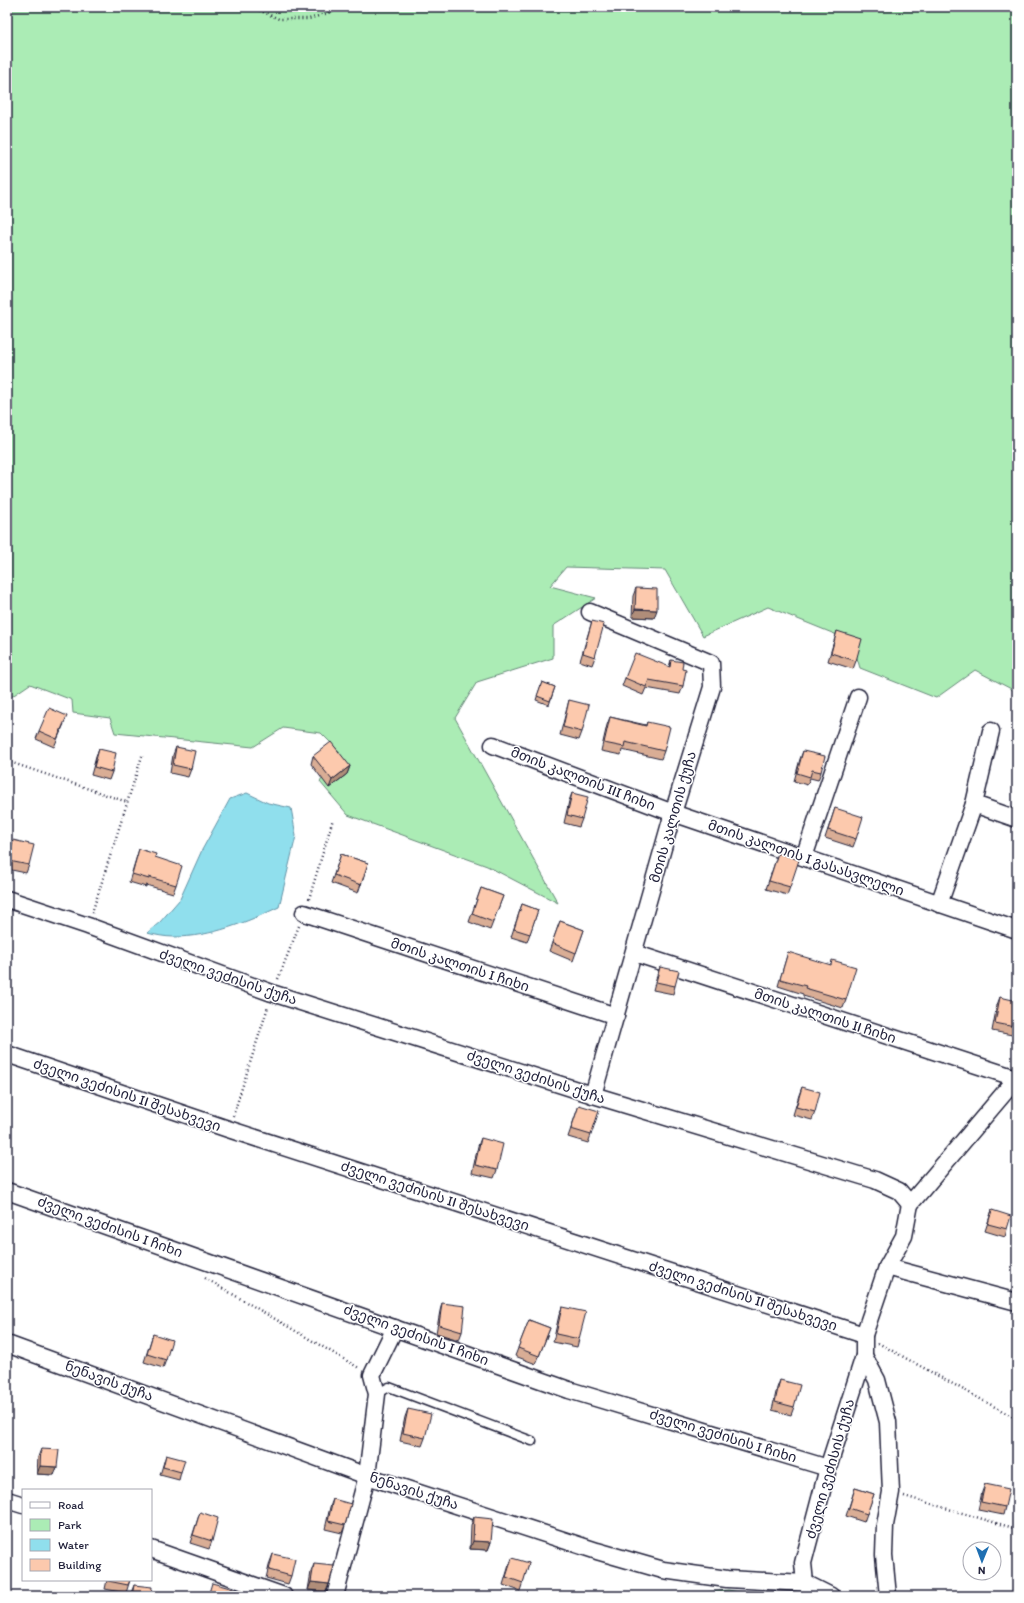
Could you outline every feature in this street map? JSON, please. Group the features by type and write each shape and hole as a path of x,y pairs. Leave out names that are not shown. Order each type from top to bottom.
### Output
{"street":[{"name":"მთის კალთის ქუჩა","path":"590,612 710,663 712,687 673,812 593,1095"},
{"path":"804,857 858,697"},
{"path":"939,904 974,804 991,731"},
{"name":"მთის კალთის III ჩიხი","path":"493,745 673,812"},
{"path":"974,804 1017,819"},
{"name":"მთის კალთის I გასასვლელი","path":"673,812 1017,930"},
{"name":"ძველი ვეძისის ქუჩა","path":"7,899 88,926 272,993 593,1095 875,1180 899,1192 910,1204 904,1236 887,1267 864,1335 864,1356 828,1468 803,1563 805,1583"},
{"name":"მთის კალთის I ჩიხი","path":"304,913 616,1016"},
{"name":"მთის კალთის II ჩიხი","path":"634,953 1017,1078"},
{"name":"ძველი ვეძისის II შესახვევი","path":"7,1054 228,1129 864,1335"},
{"path":"910,1204 1017,1078"},
{"name":"ძველი ვეძისის I ჩიხი","path":"7,1191 569,1390 828,1468"},
{"path":"887,1267 1017,1302"},
{"path":"335,1596 367,1476 377,1394 372,1375 395,1328"},
{"name":"ნენავის ქუჩა","path":"7,1344 367,1476 597,1551 663,1570 727,1579 805,1583 831,1596"},
{"name":"ძველი ვეძისის ქუჩა","path":"864,1356 877,1380 888,1422 891,1492 885,1525 884,1555 888,1596"},
{"path":"7,1500 22,1505"},
{"path":"152,1549 247,1589 284,1596"}],"lane":[{"path":"377,1394 389,1387 532,1441"}],"path":[{"path":"252,7 279,19 308,20 347,7"},
{"path":"88,926 142,753"},
{"path":"7,761 127,802"},
{"path":"228,1129 272,993 304,913 333,819"},
{"path":"202,1276 372,1375"},
{"path":"864,1335 1017,1419"},
{"path":"891,1492 1017,1529"}],"green space":[{"path":"7,7 1017,7 1017,692 975,670 936,698 860,668 852,641 768,607 703,636 665,570 566,567 550,586 596,598 553,626 553,658 477,682 455,718 558,903 487,866 348,815 320,782 340,752 321,733 283,728 253,747 115,733 110,718 73,713 72,700 30,684 7,701"},
{"path":"728,1590 763,1596 679,1596"}],"water":[{"path":"247,793 268,803 291,808 296,836 279,907 228,928 202,934 174,937 147,933 160,922 180,899 202,850 230,799"}],"building":[{"path":"636,588 657,589 657,610 635,609"},
{"path":"592,621 604,624 595,657 583,653"},
{"path":"837,631 862,639 856,661 831,653"},
{"path":"635,653 670,667 671,660 683,662 682,669 686,670 683,686 649,680 646,687 625,678"},
{"path":"542,682 555,687 550,701 537,696"},
{"path":"569,700 589,705 582,732 563,727"},
{"path":"49,708 67,716 57,739 39,731"},
{"path":"610,717 646,726 647,722 670,727 664,751 625,742 624,747 604,743"},
{"path":"331,742 350,766 332,780 313,756"},
{"path":"176,747 195,751 191,769 173,765"},
{"path":"99,749 116,753 112,772 94,767"},
{"path":"803,751 825,756 821,772 812,770 810,777 797,773"},
{"path":"572,793 588,797 582,819 567,815"},
{"path":"835,808 863,817 856,839 828,830"},
{"path":"13,840 34,845 29,865 9,861"},
{"path":"139,849 156,854 155,857 182,866 176,885 149,877 149,879 132,874"},
{"path":"778,853 799,860 790,887 769,881"},
{"path":"341,854 368,863 361,885 334,875"},
{"path":"481,888 503,896 493,922 472,914"},
{"path":"522,904 538,910 530,934 514,929"},
{"path":"560,921 584,930 576,953 552,943"},
{"path":"788,952 831,965 832,960 856,967 846,1000 805,988 806,986 780,979"},
{"path":"660,967 679,971 675,986 656,982"},
{"path":"1000,997 1017,1001 1015,1027 995,1023"},
{"path":"802,1087 820,1092 815,1112 796,1107"},
{"path":"579,1105 599,1111 591,1135 571,1129"},
{"path":"481,1138 503,1144 497,1170 475,1165"},
{"path":"992,1210 1011,1216 1007,1229 988,1224"},
{"path":"442,1303 465,1306 462,1332 439,1325"},
{"path":"562,1307 586,1312 579,1339 556,1334"},
{"path":"529,1320 550,1328 539,1356 518,1348"},
{"path":"153,1334 172,1340 166,1360 147,1354"},
{"path":"780,1380 800,1385 794,1407 775,1402"},
{"path":"408,1409 431,1414 425,1438 403,1433"},
{"path":"41,1449 59,1450 57,1467 40,1466"},
{"path":"166,1455 185,1460 181,1472 163,1467"},
{"path":"985,1484 1009,1489 1005,1507 981,1502"},
{"path":"855,1488 874,1494 867,1514 849,1508"},
{"path":"333,1499 351,1504 345,1525 328,1521"},
{"path":"200,1512 218,1518 212,1541 193,1535"},
{"path":"474,1517 493,1519 491,1542 473,1541"},
{"path":"273,1554 295,1559 291,1576 269,1570"},
{"path":"512,1558 529,1563 523,1583 506,1577"},
{"path":"314,1564 334,1566 329,1584 311,1582"},
{"path":"108,1581 130,1581 128,1585"},
{"path":"212,1583 241,1591 240,1596 208,1596"},
{"path":"134,1585 152,1587 151,1596 132,1596"}]}
